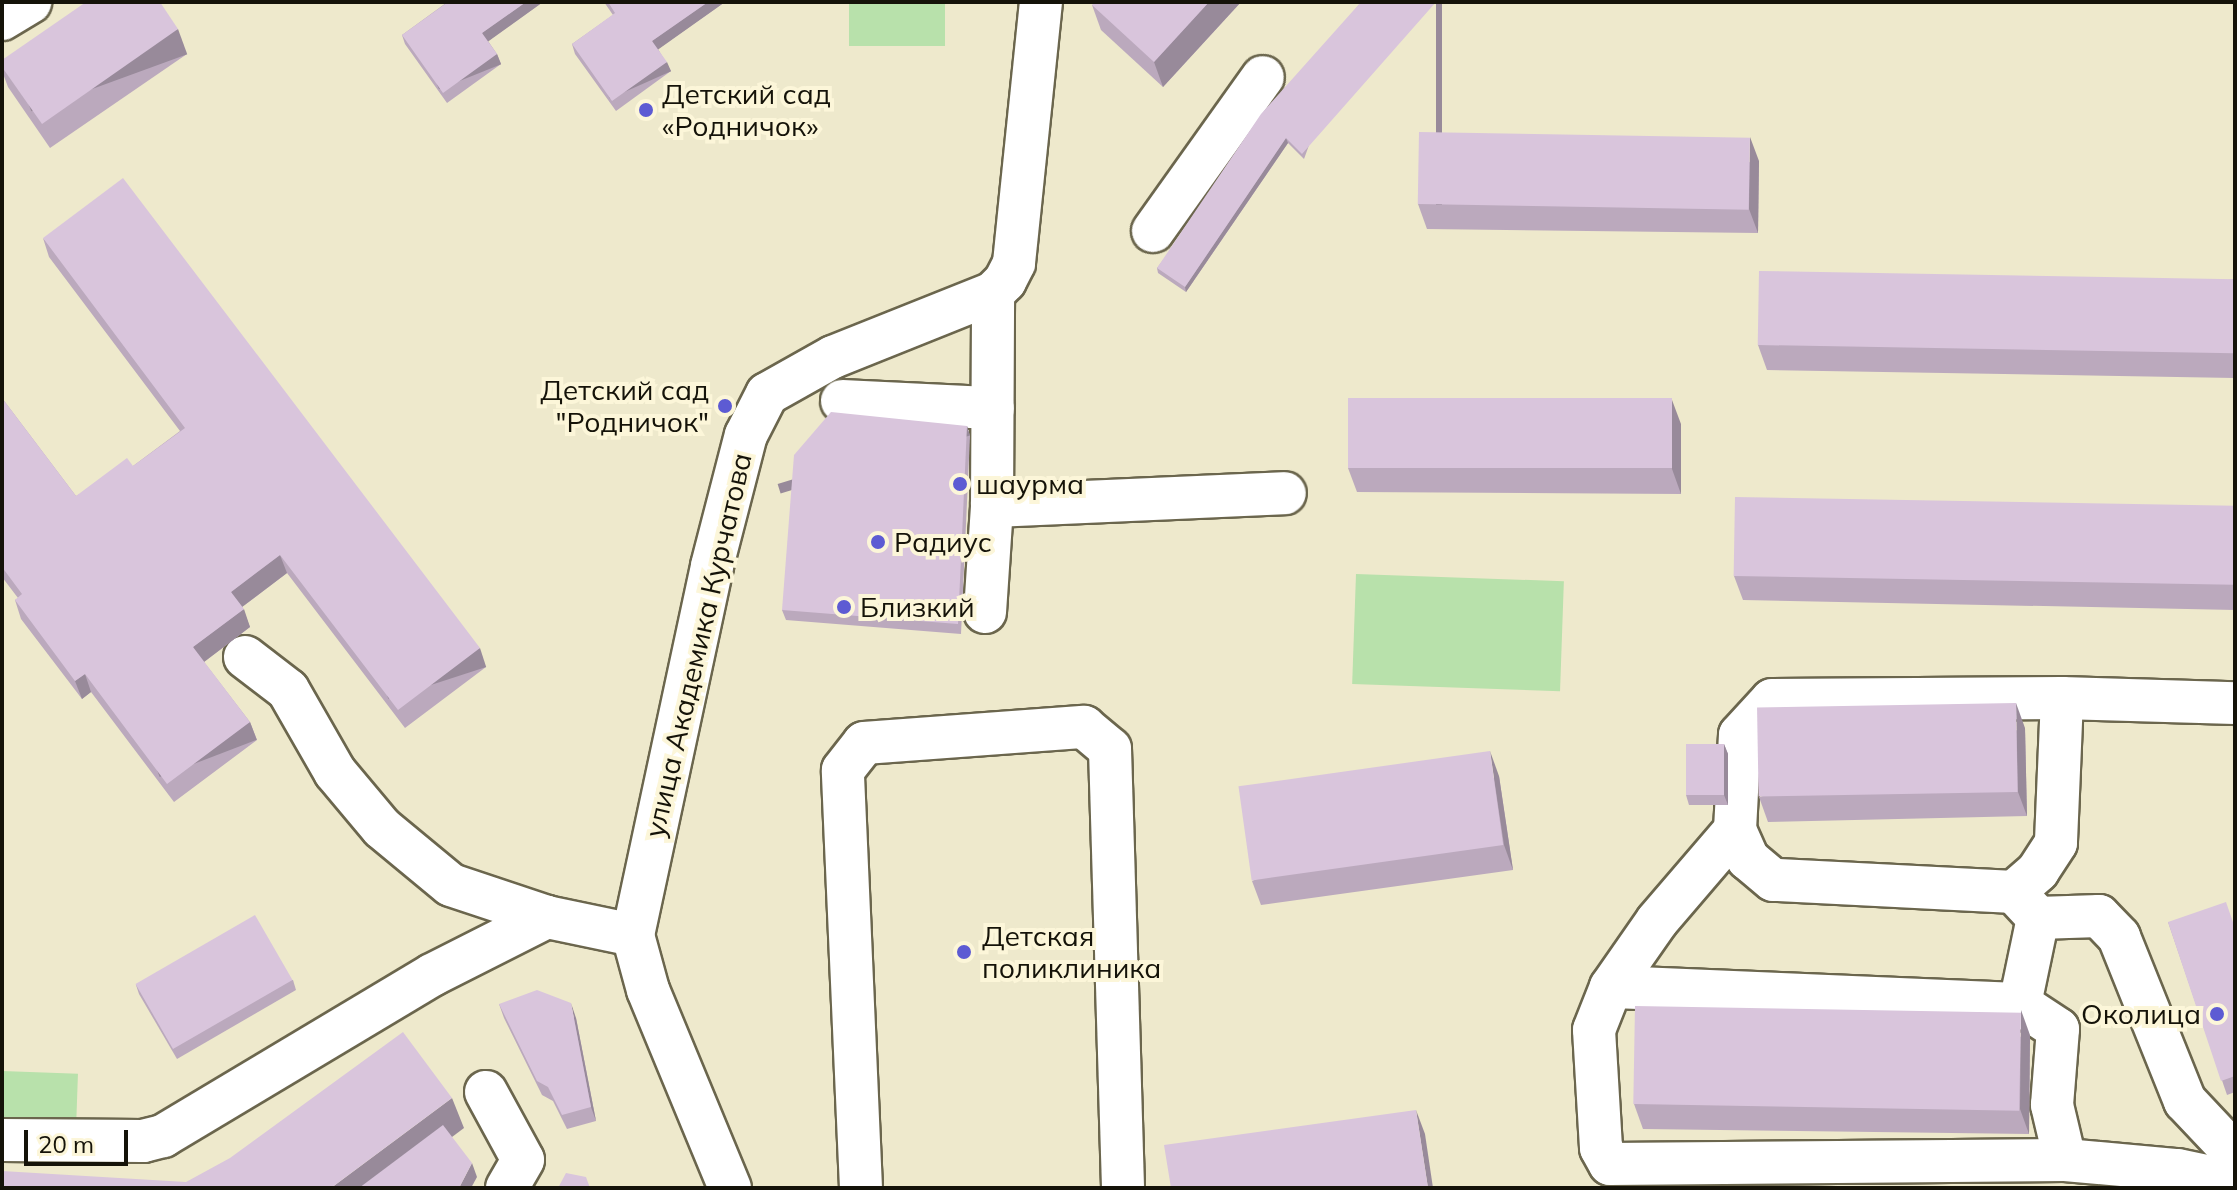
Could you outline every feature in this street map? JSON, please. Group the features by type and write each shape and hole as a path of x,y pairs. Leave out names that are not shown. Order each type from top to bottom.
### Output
{"street":[{"path":"2,19 30,2"},
{"path":"985,612 992,506 993,293 1014,263 1041,2"},
{"path":"1153,231 1263,77"},
{"name":"улица Академика Курчатова","path":"730,1188 648,990 633,935 712,566 746,435 767,394 833,357 993,293"},
{"path":"842,401 993,408"},
{"path":"992,506 1285,493"},
{"path":"245,657 288,690 335,772 382,828 451,885 547,917 633,935"},
{"path":"2020,1004 2026,905 2038,871 2056,843 2062,698"},
{"path":"2235,703 2062,698 1772,700 1740,735 1735,830 1748,859 1773,880 2026,905 2099,916 2119,937 2185,1101 2235,1154"},
{"path":"861,1188 843,770 864,743 1084,727 1110,749 1123,1188"},
{"path":"1735,830 1657,921 1611,987 1594,1030 1601,1148 1610,1164 2065,1160 2178,1170 2235,1182"},
{"path":"2,1140 143,1141 163,1136 432,975 547,917"},
{"path":"1611,987 2020,1004 2058,1029 2052,1105 2065,1160"},
{"path":"486,1092 523,1160 507,1188"}],"green space":[{"path":"849,2 945,2 945,46 849,46"},
{"path":"1356,574 1564,581 1560,691 1352,684"},
{"path":"2,1071 78,1074 76,1124 2,1121"}],"building":[{"path":"86,2 160,2 178,29 42,124 2,67 2,60"},
{"path":"448,2 526,2 482,33 497,54 443,93 402,35"},
{"path":"608,2 708,2 652,41 667,62 612,101 572,44 615,13"},
{"path":"1094,2 1209,2 1154,62 1092,5"},
{"path":"1361,2 1436,2 1302,154 1286,138 1185,287 1157,268 1261,114"},
{"path":"1419,132 1750,138 1749,210 1418,204"},
{"path":"123,178 480,648 398,710 280,555 231,592 244,609 193,647 250,722 167,784 85,674 75,681 15,600 22,594 2,567 2,398 76,496 127,458 133,466 185,428 43,238"},
{"path":"1759,271 2235,279 2234,353 1758,345"},
{"path":"1348,398 1672,398 1672,468 1348,468"},
{"name":"Радиус","path":"831,412 967,426 958,624 782,610 794,455"},
{"path":"1735,497 2235,506 2234,585 1734,576"},
{"path":"2016,703 2018,792 1759,797 1757,708"},
{"path":"1686,744 1724,744 1724,795 1686,795"},
{"path":"1490,751 1503,845 1252,880 1238,786"},
{"name":"Околица","path":"2226,902 2235,928 2235,1076 2221,1081 2168,922"},
{"path":"255,915 292,980 173,1049 135,984"},
{"path":"537,990 571,1003 591,1107 562,1115 548,1087 537,1081 499,1004"},
{"path":"1635,1006 2021,1013 2019,1111 1633,1104"},
{"path":"403,1032 452,1098 331,1188 2,1188 2,1171 186,1182 230,1158"},
{"path":"1416,1110 1428,1188 1171,1188 1164,1145"},
{"path":"443,1125 472,1163 459,1188 359,1188"},
{"path":"566,1173 586,1177 590,1188 558,1188"}],"place":[{"name":"Детский сад «Родничок»","path":"646,110"},
{"name":"Детский сад \"Родничок\"","path":"725,406"},
{"name":"шаурма","path":"960,484"},
{"name":"Радиус","path":"878,542"},
{"name":"Близкий","path":"844,607"},
{"name":"Детская поликлиника","path":"964,952"},
{"name":"Околица","path":"2217,1014"}]}
